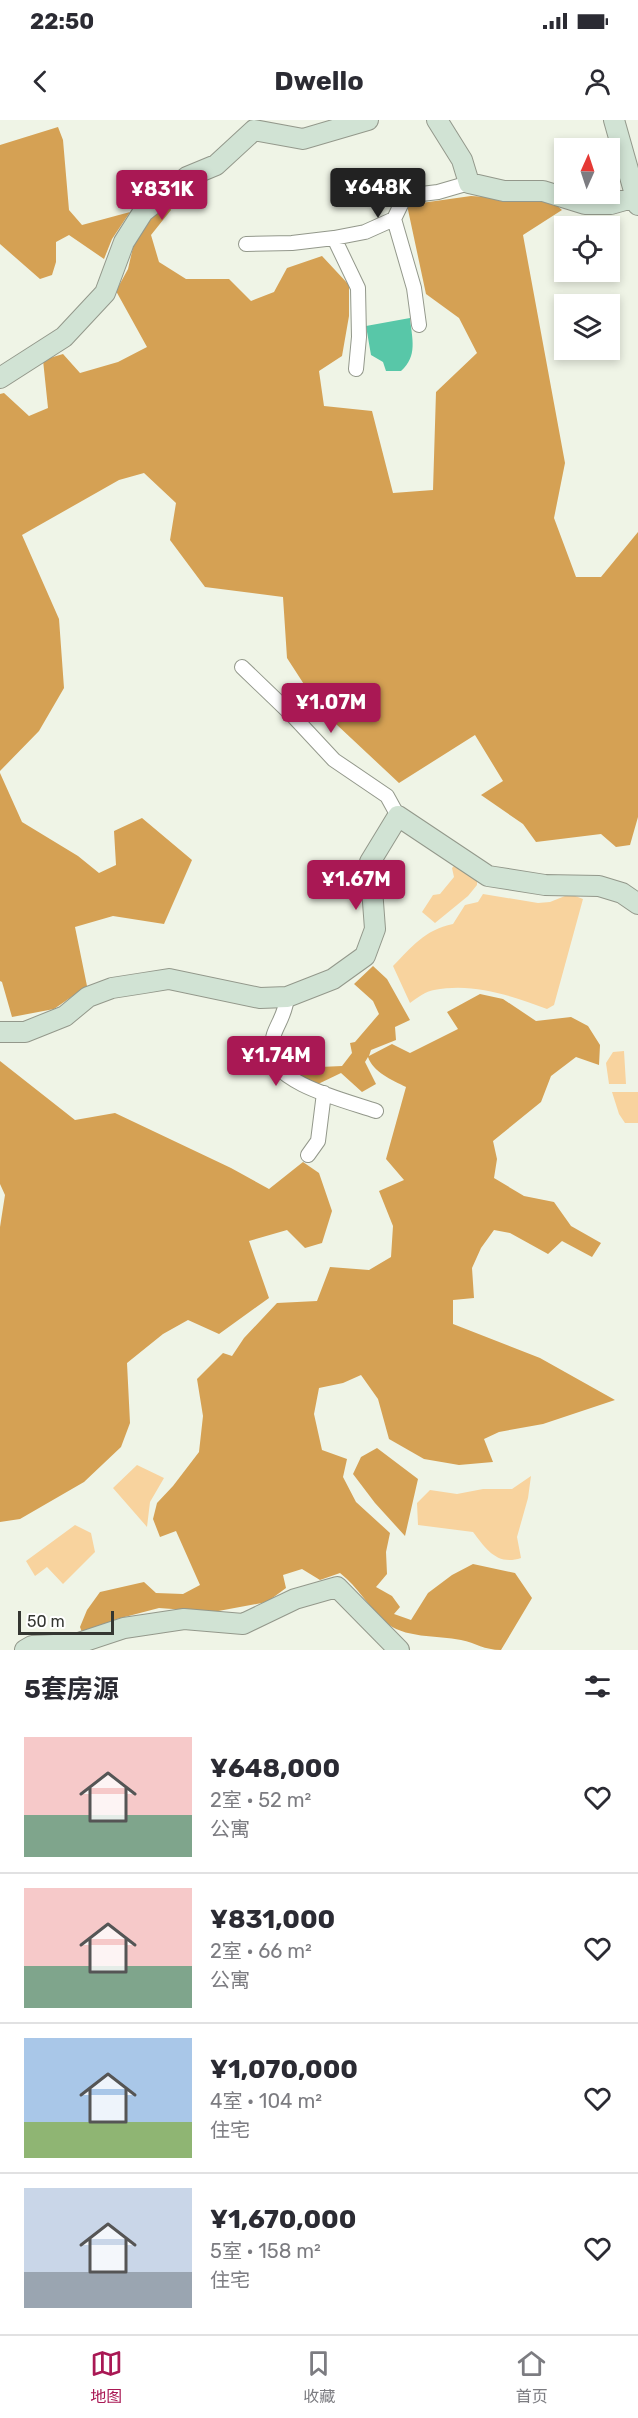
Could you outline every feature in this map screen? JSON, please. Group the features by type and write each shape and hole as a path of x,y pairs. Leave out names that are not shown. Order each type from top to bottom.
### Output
{"street":[{"path":"0,378 64,338 105,293 124,242 143,212 188,177 216,165 254,130 303,139 368,120"},
{"path":"437,120 462,160 469,183"},
{"path":"246,244 292,243 365,232 394,219 405,196 438,192 469,183 504,191 543,191 585,204 637,201 614,120"},
{"path":"394,219 414,288 419,325"},
{"path":"334,238 358,288 357,369"},
{"path":"242,667 334,760 387,796 398,816 488,876 545,885 599,886 622,893 638,904"},
{"path":"0,1032 25,1032 65,1016 88,997 112,988 169,979 260,998 287,997 333,979 365,956 375,929 370,862 398,816"},
{"path":"287,997 286,1012 273,1035 271,1054 283,1073 324,1093 376,1111"},
{"path":"308,1155 318,1141 324,1093"},
{"path":"25,1650 32,1646 76,1644 124,1628 184,1619 243,1624 295,1599 337,1587 399,1650"}],"shaded area":[{"path":"58,127 63,140 69,210 82,225 130,212 112,239 104,259 69,235 56,242 56,262 52,275 40,279 0,244 0,145"},
{"path":"471,196 552,201 562,210 523,235 565,463 554,518 576,577 601,577 638,532 638,817 630,845 616,847 601,834 536,842 523,824 481,795 503,781 475,735 399,783 320,709 287,658 283,597 205,587 170,540 176,503 144,473 119,480 22,535 59,619 64,688 39,731 0,771 0,394 4,393 29,416 48,408 43,360 63,354 80,373 118,362 147,347 116,291 128,269 137,230 168,202 171,210 151,235 159,262 186,279 229,279 251,301 274,292 287,268 322,256 349,285 349,316 342,356 319,371 324,406 372,411 393,493 433,490 436,392 477,353 459,318 426,294 407,205"},
{"path":"410,318 413,347 410,359 401,371 386,371 383,362 371,355 366,326"},
{"path":"0,773 22,822 78,856 99,873 116,865 114,831 142,818 192,860 164,924 113,916 75,927 87,986 54,1009 12,1017 0,981"},
{"path":"460,860 477,875 477,885 468,896 435,923 422,912 433,895 440,894 454,877 452,868"},
{"path":"483,894 538,903 550,902 570,894 583,899 554,1005 547,1009 506,995 463,988 431,991 410,1003 393,966 426,935 453,924 465,905 478,902"},
{"path":"373,966 387,979 410,1020 395,1027 396,1040 371,1050 369,1056 392,1044 410,1053 458,1029 447,1012 480,994 503,999 536,1021 571,1017 588,1026 600,1045 599,1065 576,1057 551,1076 541,1102 493,1141 497,1159 494,1178 524,1196 554,1202 571,1226 601,1243 592,1257 562,1241 548,1254 510,1233 494,1230 481,1248 472,1268 474,1298 453,1300 453,1324 540,1358 615,1400 543,1424 499,1432 484,1439 493,1462 459,1465 424,1459 389,1439 378,1399 361,1375 343,1383 319,1388 314,1414 322,1450 347,1459 343,1477 356,1502 390,1533 386,1552 387,1574 376,1587 392,1596 400,1607 394,1614 411,1620 428,1593 452,1575 473,1564 515,1573 532,1598 501,1650 452,1638 401,1631 384,1621 340,1573 320,1580 302,1569 283,1575 286,1588 267,1602 213,1612 159,1608 117,1619 83,1635 80,1627 87,1610 100,1592 144,1582 156,1593 183,1594 200,1585 176,1531 160,1537 153,1519 157,1503 199,1452 203,1416 197,1379 223,1353 232,1356 244,1338 277,1303 317,1301 330,1267 369,1270 391,1257 393,1226 379,1191 404,1180 386,1159 406,1087 379,1071 368,1057 365,1062 376,1084 362,1092 341,1073 316,1085 283,1073 271,1054 282,1046 301,1063 317,1059 320,1067 342,1066 352,1053 350,1043 355,1042 379,1014 373,1001 354,984"},
{"path":"624,1051 626,1084 609,1084 606,1063 613,1052"},
{"path":"0,1061 75,1120 115,1113 231,1168 269,1189 303,1162 319,1173 332,1211 322,1243 305,1248 287,1230 249,1241 269,1298 219,1334 188,1320 163,1334 127,1363 130,1423 121,1447 84,1482 20,1519 0,1522 0,1227 5,1195 0,1184"},
{"path":"612,1092 638,1092 638,1123 625,1123 619,1114"},
{"path":"377,1448 418,1479 405,1536 353,1474 361,1457"},
{"path":"137,1465 164,1478 150,1502 147,1527 113,1488"},
{"path":"531,1476 528,1498 517,1537 521,1558 505,1560 499,1558 488,1550 473,1532 418,1525 417,1503 430,1490 457,1494 483,1489 512,1489"},
{"path":"75,1525 91,1533 95,1552 63,1584 47,1567 35,1576 26,1561"}]}
